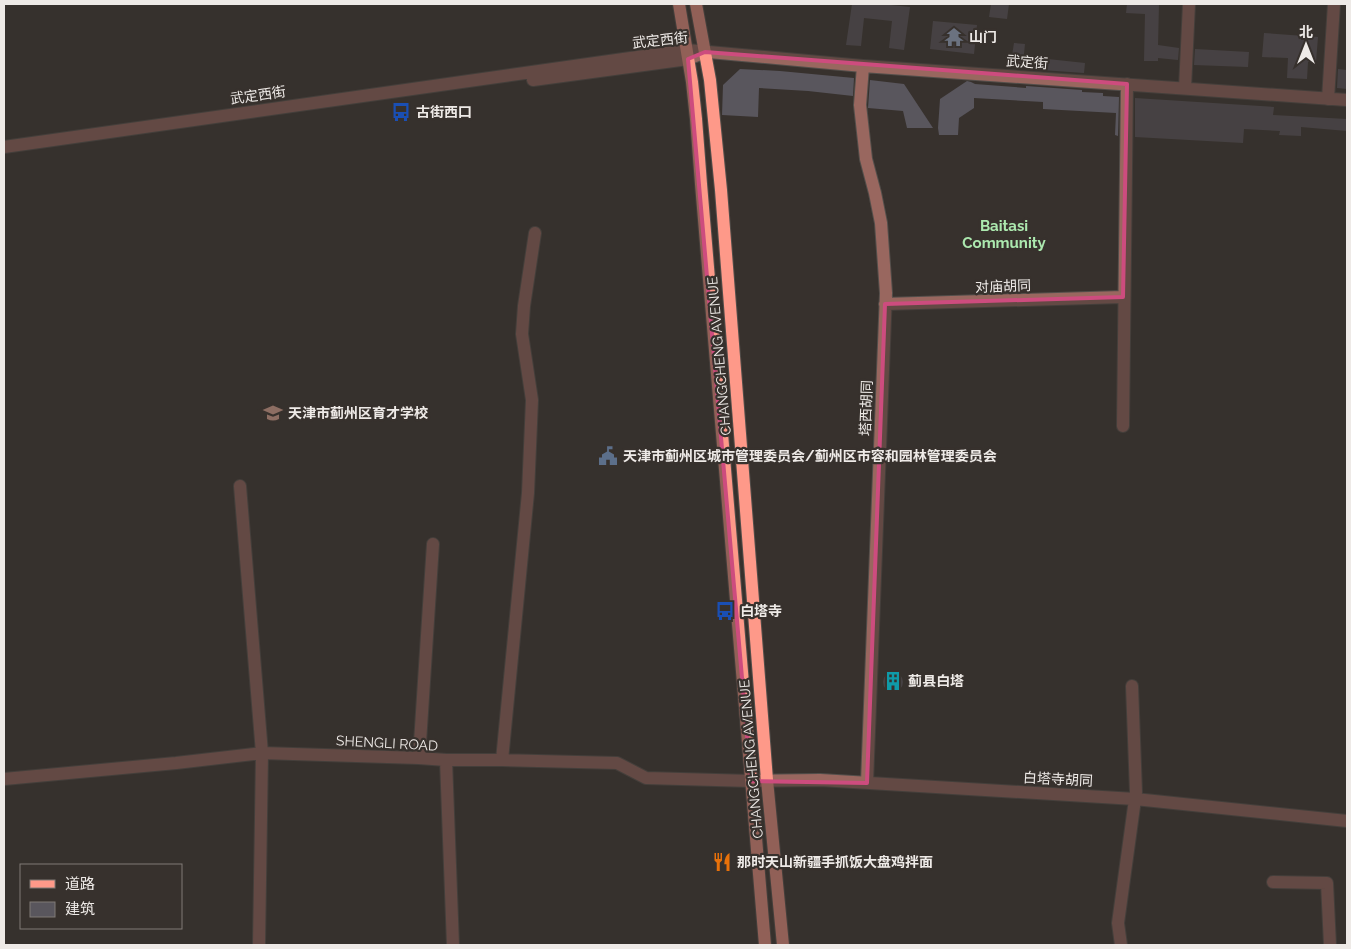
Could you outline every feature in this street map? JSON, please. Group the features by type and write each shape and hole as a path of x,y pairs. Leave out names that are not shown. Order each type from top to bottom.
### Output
{"main road":[{"name":"CHANGCHENG AVENUE","path":"679,4 696,119 766,945"},
{"name":"CHANGCHENG AVENUE","path":"696,4 710,80 721,190 767,780 782,945"}],"street":[{"path":"1185,88 1190,4"},
{"path":"1328,99 1334,4"},
{"name":"武定西街","path":"4,146 706,52"},
{"name":"武定街","path":"706,52 863,66 1347,100"},
{"name":"武定西街","path":"4,154 687,54"},
{"name":"塔西胡同","path":"863,66 860,105 866,159 881,223 886,293 867,783"},
{"path":"1123,426 1126,84"},
{"path":"502,760 528,494 532,400 522,334 524,306 535,233"},
{"name":"对庙胡同","path":"885,304 1123,297"},
{"path":"240,486 262,753 259,945"},
{"path":"419,758 433,544"},
{"path":"1120,945 1118,924 1136,792 1132,686"},
{"name":"SHENGLI ROAD","path":"4,780 176,764 262,753 617,764 646,778 767,780"},
{"path":"446,760 453,945"},
{"name":"白塔寺胡同","path":"767,780 820,780 1135,799 1347,821"},
{"path":"1273,882 1326,883 1330,945"}],"highlighted area":[{"path":"705,52 1127,84 1123,297 885,304 867,783 751,781 688,59"}],"building":[{"path":"852,4 910,7 904,50 889,48 892,21 864,18 861,46 846,45"},
{"path":"991,4 1009,4 1007,19 989,17"},
{"path":"1127,4 1159,4 1158,45 1179,48 1178,60 1158,58 1158,61 1144,61 1145,14 1126,13"},
{"name":"山门","path":"933,21 977,25 974,54 930,49"},
{"path":"1264,33 1318,37 1316,62 1308,62 1307,79 1287,78 1288,58 1262,57"},
{"path":"1014,43 1025,44 1023,63 1011,62"},
{"path":"1195,49 1249,52 1248,67 1194,65"},
{"path":"1029,57 1085,63 1084,73 1028,69"},
{"path":"740,69 854,78 853,96 759,88 758,117 722,115 723,85"},
{"path":"1338,69 1347,70 1347,89 1337,88"},
{"path":"870,80 904,84 933,128 907,128 903,111 868,108"},
{"path":"967,81 975,84 1026,88 1026,86 1082,90 1082,92 1103,93 1103,96 1119,97 1118,136 1115,135 1116,113 1043,109 1043,102 974,98 974,108 959,118 958,135 939,135 940,99"},
{"path":"1135,98 1274,107 1273,115 1347,119 1347,131 1301,127 1301,136 1279,135 1280,131 1244,129 1243,143 1135,137"},
{"name":"蓟县白塔","path":"893,672 900,675 903,682 900,689 893,692 886,689 883,682 886,675"}],"place":[{"name":"山门","path":"954,37"},
{"name":"古街西口","path":"401,112"},
{"name":"天津市蓟州区育才学校","path":"273,413"},
{"name":"天津市蓟州区城市管理委员会/蓟州区市容和园林管理委员会","path":"608,456"},
{"name":"白塔寺","path":"725,611"},
{"name":"蓟县白塔","path":"893,681"},
{"name":"那时天山新疆手抓饭大盘鸡拌面","path":"722,862"}],"district":[{"name":"Baitasi Community","path":"1004,234"}]}
